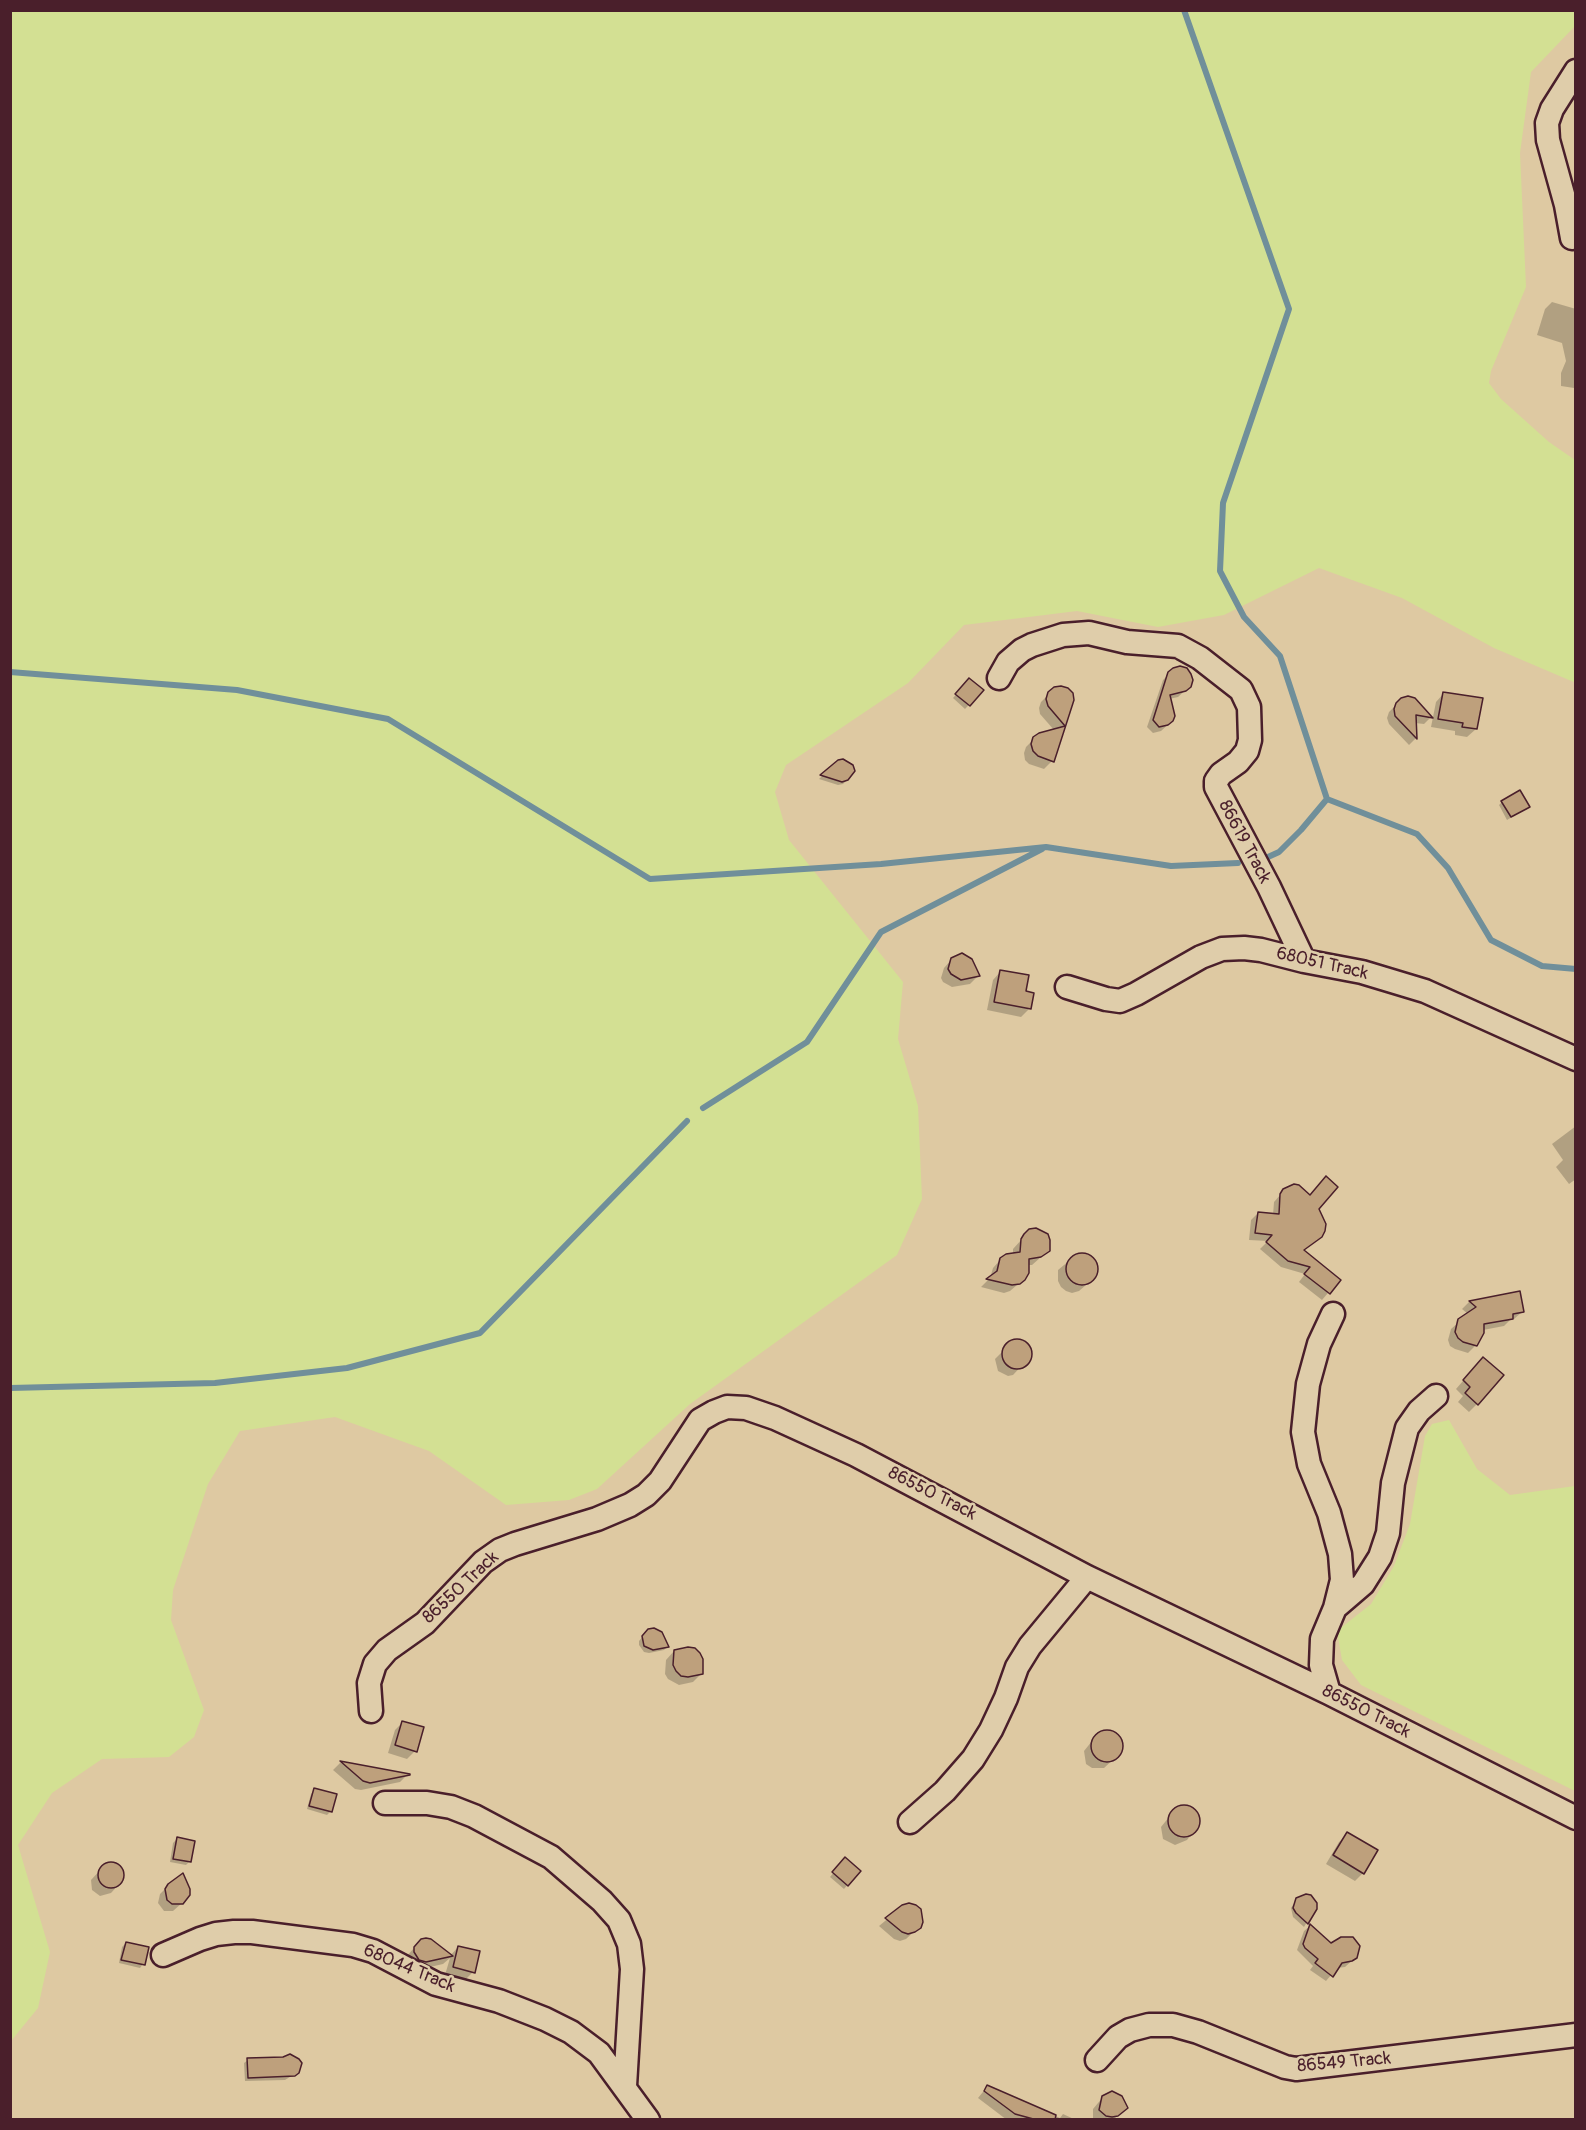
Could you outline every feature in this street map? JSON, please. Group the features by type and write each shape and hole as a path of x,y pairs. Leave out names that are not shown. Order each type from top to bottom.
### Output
{"street":[{"path":"1572,238 1566,205 1548,140 1547,123 1552,109 1575,71"},
{"name":"86619 Track","path":"999,678 1008,662 1022,650 1050,638 1089,633 1127,642 1178,646 1225,676 1241,690 1249,707 1250,740 1247,751 1238,762 1221,774 1216,781 1216,787 1269,887 1304,962"},
{"name":"68051 Track","path":"1067,987 1120,1001 1201,957 1222,949 1261,950 1304,962 1362,972 1425,991 1575,1059"},
{"path":"1329,1693 1321,1665 1322,1639 1335,1608 1342,1580 1340,1554 1329,1513 1309,1464 1303,1432 1308,1384 1319,1344 1333,1314"},
{"path":"1335,1608 1363,1584 1380,1557 1388,1533 1393,1483 1407,1428 1419,1411 1436,1396"},
{"name":"86550 Track","path":"371,1711 369,1683 375,1664 387,1650 425,1623 483,1562 500,1550 515,1544 597,1519 630,1506 660,1481 700,1420 727,1407 746,1408 775,1418 856,1455 1087,1577 1329,1693 1575,1818"},
{"path":"910,1822 945,1791 973,1759 991,1730 1017,1667 1030,1646 1087,1577"},
{"path":"385,1803 427,1803 451,1807 474,1816 551,1857 602,1900 619,1920 629,1944 632,1969 625,2086"},
{"name":"68044 Track","path":"163,1955 200,1939 234,1932 252,1932 353,1945 390,1959 436,1984 499,2001 571,2032 599,2053 648,2120"},
{"name":"86549 Track","path":"1097,2060 1118,2037 1130,2030 1149,2025 1173,2025 1198,2032 1285,2067 1296,2069 1575,2035"}],"green space":[{"path":"11,10 1575,11 1575,26 1531,72 1520,153 1526,287 1491,371 1489,383 1501,399 1549,442 1575,460 1576,683 1494,648 1402,598 1319,568 1224,615 1158,627 1077,611 964,625 908,683 786,765 775,792 789,840 903,982 898,1039 918,1106 922,1199 897,1255 690,1404 597,1489 569,1500 506,1505 429,1451 335,1417 240,1431 208,1484 173,1590 171,1620 204,1710 194,1737 169,1757 102,1759 52,1793 18,1845 50,1952 38,2008 11,2041"},
{"path":"1449,1420 1477,1469 1510,1495 1575,1486 1575,1791 1361,1685 1342,1660 1337,1631 1371,1604 1394,1566 1410,1524 1425,1436 1432,1424"}],"building":[{"path":"1180,666 1187,668 1191,674 1193,680 1191,687 1186,691 1170,695 1175,716 1168,725 1159,727 1153,720 1168,672"},
{"path":"969,678 984,690 970,706 955,694"},
{"path":"1061,686 1073,693 1074,700 1054,762 1038,756 1031,744 1033,737 1039,733 1065,726 1048,706 1046,699 1048,692 1054,687"},
{"path":"1443,692 1483,698 1477,729 1462,727 1463,723 1438,719"},
{"path":"1408,696 1415,698 1433,718 1416,715 1417,739 1395,716 1396,703"},
{"path":"843,759 853,765 855,771 848,780 842,782 820,775 838,760"},
{"path":"1520,790 1530,807 1511,817 1501,801"},
{"path":"962,953 972,959 980,976 961,980 951,974 948,969 951,958"},
{"path":"1000,970 1029,975 1026,991 1034,993 1031,1009 994,1002"},
{"path":"1326,1176 1338,1187 1319,1209 1326,1224 1325,1231 1322,1237 1304,1250 1341,1280 1330,1294 1304,1274 1310,1267 1288,1261 1266,1242 1272,1235 1255,1233 1258,1212 1279,1214 1280,1194 1283,1189 1294,1184 1299,1185 1310,1195"},
{"path":"1036,1228 1048,1234 1050,1251 1041,1257 1029,1259 1029,1273 1025,1280 1020,1284 1012,1285 986,1279 997,1271 1000,1258 1006,1254 1020,1252 1021,1239 1024,1234 1029,1229"},
{"path":"1082,1253 1094,1257 1098,1269 1094,1281 1082,1285 1070,1281 1066,1269 1070,1257"},
{"path":"1520,1291 1524,1312 1513,1314 1513,1319 1484,1324 1484,1333 1477,1346 1458,1338 1455,1332 1458,1319 1476,1307 1469,1301"},
{"path":"1017,1339 1027,1344 1032,1354 1027,1364 1017,1369 1007,1364 1002,1354 1007,1344"},
{"path":"1483,1357 1504,1375 1478,1405 1465,1393 1470,1387 1463,1380"},
{"path":"654,1628 662,1632 669,1647 653,1650 644,1646 642,1636 648,1629"},
{"path":"695,1648 700,1653 703,1659 703,1674 688,1677 681,1676 676,1671 673,1665 674,1650"},
{"path":"402,1721 424,1727 417,1752 395,1745"},
{"path":"1107,1730 1118,1735 1123,1746 1118,1757 1107,1762 1096,1757 1091,1746 1096,1735"},
{"path":"340,1761 410,1775 370,1783 363,1781"},
{"path":"314,1788 337,1794 332,1812 309,1806"},
{"path":"1184,1805 1195,1810 1200,1821 1195,1832 1184,1837 1173,1832 1168,1821 1173,1810"},
{"path":"1347,1832 1378,1850 1364,1874 1333,1855"},
{"path":"177,1837 195,1841 191,1862 173,1859"},
{"path":"845,1857 861,1871 848,1886 832,1872"},
{"path":"111,1862 120,1866 124,1875 120,1884 111,1888 102,1884 98,1875 102,1866"},
{"path":"183,1873 190,1889 190,1895 183,1904 172,1904 167,1900 165,1889"},
{"path":"1306,1894 1311,1895 1317,1903 1317,1909 1308,1924 1293,1908 1296,1898"},
{"path":"909,1903 921,1909 923,1922 921,1928 908,1934 885,1918 902,1905"},
{"path":"1310,1924 1331,1943 1341,1937 1353,1937 1360,1946 1357,1958 1342,1963 1333,1977 1315,1963 1318,1959 1303,1944"},
{"path":"421,1939 431,1939 453,1956 426,1962 419,1960 414,1947"},
{"path":"126,1942 149,1947 145,1965 121,1960"},
{"path":"458,1946 480,1951 475,1973 453,1967"},
{"path":"290,2054 302,2063 299,2073 295,2076 248,2078 247,2058 283,2057"},
{"path":"987,2085 1056,2115 1055,2120 1037,2120 1015,2114 984,2091"},
{"path":"1112,2091 1122,2096 1128,2108 1118,2116 1112,2117 1106,2116 1099,2110 1102,2096"}],"waterway":[{"path":"1184,10 1289,309 1223,503 1220,571 1244,617 1280,656 1327,799"},
{"path":"10,672 237,690 388,719 650,879 881,864 1046,847 1171,866 1238,863"},
{"path":"1268,857 1279,852 1327,799 1417,834 1448,868 1491,940 1542,966 1576,969"},
{"path":"703,1108 807,1042 881,932 1042,849"},
{"path":"10,1388 215,1383 347,1368 480,1333 687,1121"}]}
